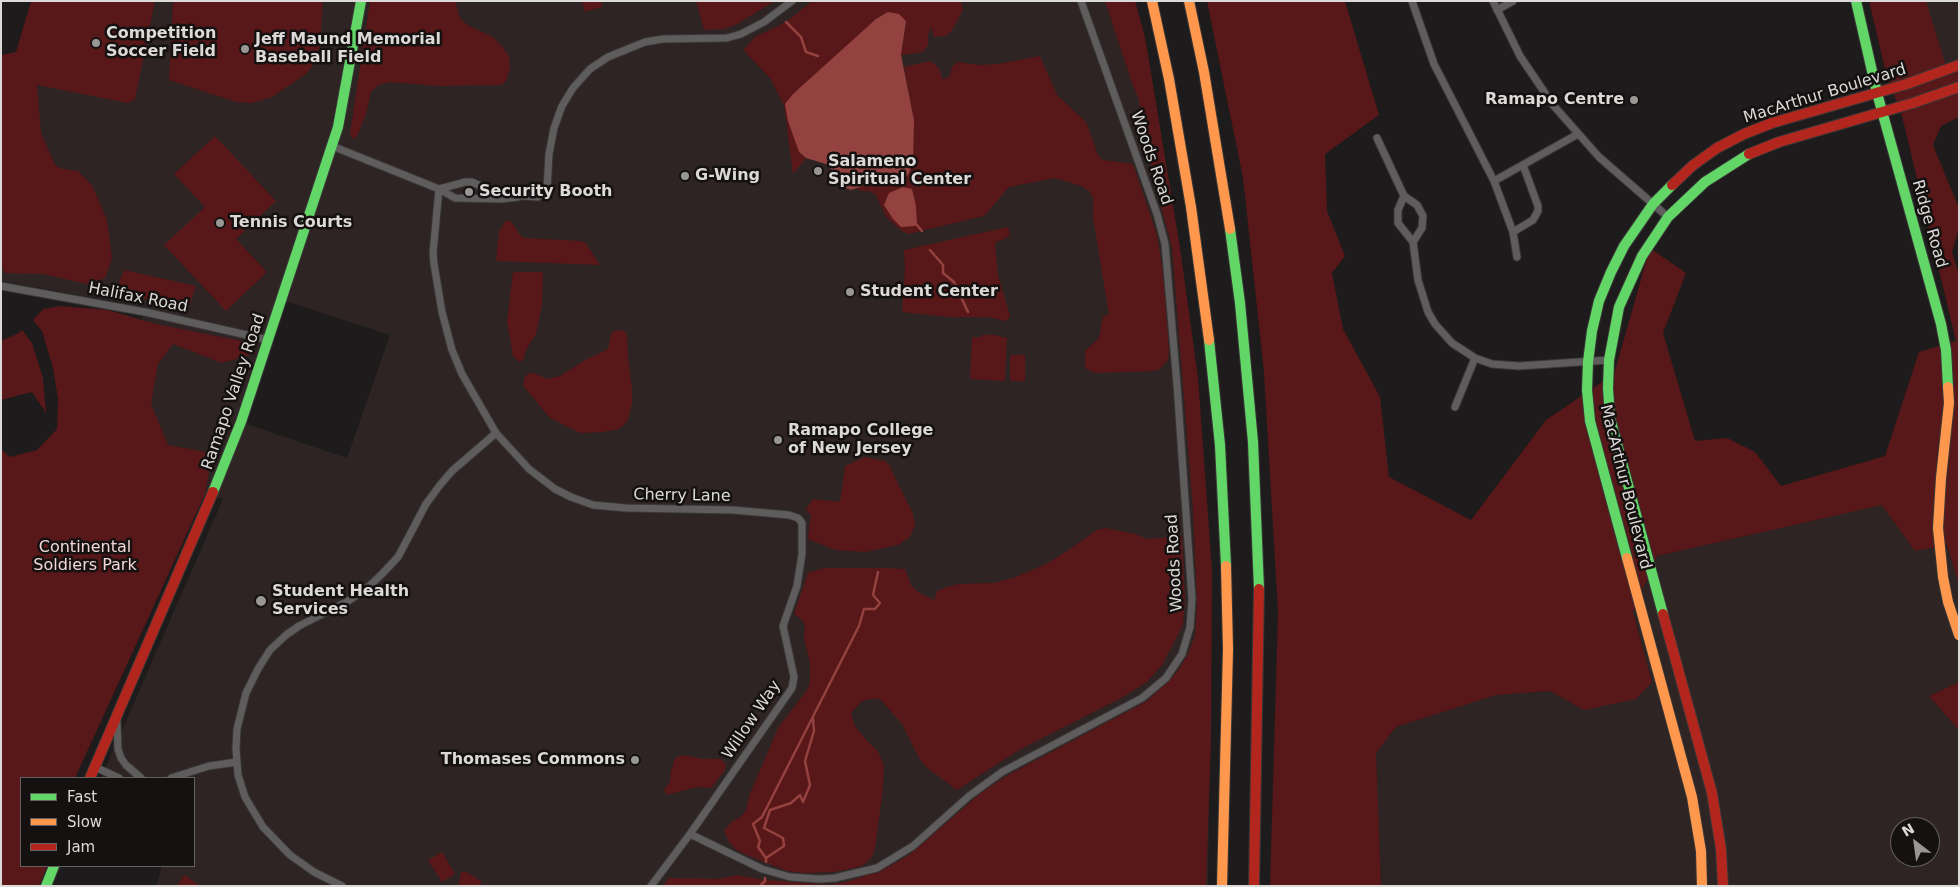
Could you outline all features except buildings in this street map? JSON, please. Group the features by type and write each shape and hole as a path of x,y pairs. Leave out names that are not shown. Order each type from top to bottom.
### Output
{"main road":[{"name":"Ramapo Valley Road","path":"90,777 202,521 241,422 332,146 341,113 361,1"},
{"path":"1152,1 1191,207 1206,315 1220,445 1228,649 1222,886"},
{"path":"1189,1 1212,118 1233,247 1246,358 1253,442 1260,583 1254,886"},
{"name":"Ridge Road","path":"1856,1 1876,93 1941,324 1946,350 1949,403 1940,478 1938,528 1943,577 1959,635"},
{"name":"MacArthur Boulevard","path":"1702,886 1701,851 1692,797 1590,421 1587,390 1588,362 1592,331 1599,302 1624,246 1653,204 1692,166 1717,148 1744,134 1772,123 1932,76 1959,64"},
{"name":"MacArthur Boulevard","path":"1723,886 1721,850 1712,793 1610,418 1609,360 1619,307 1629,280 1642,256 1668,217 1705,182 1728,166 1752,152 1778,142 1882,113 1959,87"},
{"path":"46,886 54,867"}],"street":[{"path":"439,189 472,182 490,191 538,197 547,189 554,128 562,106 573,88 590,69 608,57 645,42 663,39 727,38 741,34 764,22 792,1"},
{"name":"Woods Road","path":"690,834 762,869 790,877 820,880 877,868 913,846 968,796 1002,772 1142,698 1166,678 1182,654 1190,626 1192,599 1178,394 1165,244 1157,214 1081,1"},
{"path":"1412,1 1434,64 1494,181 1513,232 1517,257"},
{"path":"1493,1 1508,33 1534,77 1578,134 1612,169 1668,217"},
{"path":"1497,10 1513,1"},
{"path":"1494,181 1578,134"},
{"path":"1377,138 1404,196 1417,205 1423,216 1422,228 1413,242"},
{"path":"332,146 439,189 455,198 508,199 522,196"},
{"path":"1513,232 1533,220 1538,211 1538,206 1523,165"},
{"path":"342,886 302,864 272,838 256,817 245,797 238,774 237,729 246,693 270,650 299,626 365,590 382,574 398,557 426,504 440,484 452,471 496,434 462,374 452,350 442,312 433,253 439,189"},
{"path":"1404,196 1397,217 1401,229 1413,242 1418,280 1428,312 1439,329 1452,343 1475,358 1492,364 1519,366 1609,360"},
{"name":"Halifax Road","path":"1,286 145,312 269,340"},
{"path":"1455,407 1475,358"},
{"name":"Cherry Lane","path":"496,434 540,479 571,498 593,505 626,508 734,510 789,515 798,518 803,528 802,554 797,586 789,610"},
{"name":"Willow Way","path":"651,886 690,834 792,688 794,677 783,626 789,610"},
{"path":"116,717 118,750 121,758 140,777"},
{"path":"174,777 195,769 237,762"},
{"path":"95,767 117,777"}],"shaded area":[{"name":"Ramapo College of New Jersey","path":"50,1 1135,1 1145,38 1180,248 1198,378 1212,571 1208,886 156,886 162,867 195,867 195,777 101,777 223,499 98,475 145,307 1,281 1,230","holes":["282,300 390,335 347,458 241,422"]},
{"path":"1918,1 1959,1 1959,79 1938,87"},
{"path":"888,12 899,14 906,21 901,55 914,120 913,164 908,175 903,179 895,176 851,190 843,187 837,175 826,164 806,158 799,152 788,121 785,104 793,94 876,19"},
{"path":"903,187 912,189 916,206 917,224 915,226 901,227 884,205 889,193"},
{"path":"1883,504 1915,551 1947,545 1959,585 1959,682 1929,696 1959,730 1959,886 1381,886 1375,753 1396,727 1496,695 1550,691 1584,710 1652,682 1633,612 1657,556"}],"green space":[{"path":"31,1 155,1 135,99 128,103 37,85 41,133 55,165 62,169 78,171 92,185 107,220 112,258 105,278 87,284 43,274 4,273 1,262 1,55 16,52"},
{"name":"Jeff Maund Memorial Baseball Field","path":"173,1 323,1 320,45 314,63 306,74 272,97 252,103 236,102 169,80"},
{"path":"370,1 455,1 460,18 467,25 493,37 503,47 509,57 510,69 506,81 502,85 440,86 390,82 378,85 371,92 366,114 355,139 350,134"},
{"path":"582,1 601,1 602,7 585,12"},
{"path":"696,1 775,1 737,24 725,29 704,30"},
{"path":"812,1 961,1 963,10 951,32 945,36 934,37 931,27 928,35 928,45 923,52 901,55 906,22 799,152 806,158 793,174 784,105 770,78 744,49 755,37 786,22"},
{"path":"1105,1 1135,1 1145,37 1180,248 1198,378 1212,571 1211,741 1206,886 663,886 669,878 718,879 737,875 759,879 827,885 846,882 883,870 909,855 982,792 1008,775 1147,701 1170,680 1188,654 1195,635 1197,602 1193,509 1172,247 1155,185 1138,97"},
{"path":"1207,1 1345,1 1379,115 1325,154 1327,211 1345,256 1332,273 1343,329 1380,397 1389,477 1471,520 1546,420 1614,374 1650,248 1686,273 1663,333 1695,441 1727,438 1755,452 1781,486 1885,456 1919,352 1956,341 1902,116 1886,73 1869,1 1926,1 1945,63 1959,65 1959,117 1941,126 1933,145 1959,208 1959,228 1952,252 1959,275 1959,585 1947,545 1915,551 1882,505 1657,556 1633,612 1652,682 1636,699 1584,710 1550,691 1496,695 1396,727 1376,753 1381,886 1270,886 1278,612 1264,372 1243,178"},
{"path":"1040,56 1057,95 1086,122 1098,155 1103,160 1133,164 1157,235 1163,273 1169,351 1168,360 1160,369 1154,371 1095,373 1085,368 1085,351 1099,338 1103,316 1109,315 1093,217 1093,198 1089,191 1081,186 1055,178 1009,187 984,216 908,234 886,217 876,195 870,191 861,191 856,188 895,176 903,179 914,120 904,67 929,61 940,70 942,79 949,77 952,67 957,62 980,65 998,64"},
{"name":"Tennis Courts","path":"215,136 276,201 236,239 267,272 226,311 164,245 205,207 174,174"},
{"path":"506,220 512,222 519,234 524,238 580,241 586,243 600,265 496,261 499,232"},
{"path":"1008,227 1010,236 995,243 998,275 1010,316 1008,319 1005,321 989,317 949,317 902,312 905,269 904,250"},
{"path":"124,270 196,286 188,309 115,292"},
{"path":"513,272 543,272 542,305 536,334 527,348 523,360 519,362 513,356 507,322"},
{"name":"Continental Soldiers Park","path":"61,306 108,310 156,324 247,342 256,353 222,363 173,344 158,364 151,404 168,445 212,453 205,494 75,777 20,777 20,867 47,867 39,886 1,886 1,449 10,457 37,450 57,429 58,399 53,368 42,331 33,320 43,309"},
{"path":"22,330 32,343 43,378 46,413 32,392 1,400 1,341"},
{"path":"619,330 627,334 632,389 632,403 628,420 619,429 580,433 550,418 525,388 523,383 525,377 528,374 534,373 547,379 560,376 585,360 608,349 611,335 614,331"},
{"path":"982,335 995,335 1007,338 1005,381 970,379 972,337 982,337"},
{"path":"1010,355 1025,355 1025,381 1010,381"},
{"path":"864,457 885,461 889,465 913,514 915,526 909,538 898,545 865,552 836,550 810,540 808,537 811,515 806,509 813,499 840,502 845,466"},
{"path":"1105,528 1136,534 1146,539 1182,536 1185,598 1183,625 1162,665 1147,682 1121,698 1019,750 957,790 926,767 919,758 902,724 880,699 869,699 861,702 851,713 855,726 877,750 884,765 883,788 875,849 872,857 860,867 834,872 805,873 787,871 747,855 736,850 729,842 724,831 732,821 741,817 746,810 749,796 778,728 807,690 810,681 810,663 804,639 805,626 802,620 794,614 808,573 823,568 905,569 911,585 918,592 934,600 937,591 947,587 959,584 993,583 1013,578 1044,565 1097,530"},
{"path":"1959,682 1959,730 1929,696"},
{"path":"684,755 703,759 721,759 726,765 725,770 711,788 697,787 667,795 664,790 670,782 675,758"},
{"path":"442,852 455,874 442,882 428,860"},
{"path":"464,871 481,881 481,886 458,886 461,873"},
{"path":"184,875 201,886 177,886"}],"waterway":[{"path":"786,22 801,37 806,52 818,56"},
{"path":"916,224 922,231"},
{"path":"930,250 943,265 943,273 954,282 968,312"},
{"path":"766,862 766,858 758,847 760,841 753,824 762,817 859,626 864,609 875,609 880,603 873,595 878,572"},
{"path":"766,858 784,846 783,838 764,828 770,810 791,803 800,795 803,802 810,785 805,761 814,731 813,718"},
{"path":"760,886 765,881 765,878"}],"traffic: fast":[{"path":"213,492 241,422 338,127 361,1"},
{"path":"1856,1 1877,93 1941,324 1946,350 1948,387"},
{"path":"1663,614 1610,418 1609,360 1619,307 1642,256 1668,217 1705,182 1749,154"},
{"path":"1627,558 1590,421 1587,390 1588,362 1592,331 1599,301 1611,272 1624,246 1653,204 1672,185"},
{"path":"1230,229 1240,303 1253,442 1259,589"},
{"path":"1209,340 1220,445 1226,566"},
{"path":"46,886 54,867"}],"traffic: slow":[{"path":"1152,1 1169,79 1191,207 1209,340"},
{"path":"1189,1 1204,72 1230,229"},
{"path":"1948,387 1949,403 1938,528 1943,577 1948,602 1959,635"},
{"path":"1627,558 1692,797 1701,851 1702,886"},
{"path":"1222,886 1228,649 1226,566"}],"traffic: jam":[{"path":"1672,185 1692,166 1717,148 1744,134 1772,123 1907,84 1959,65"},
{"path":"1749,154 1779,142 1913,103 1959,87"},
{"path":"90,777 213,492"},
{"path":"1254,886 1259,589"},
{"path":"1663,614 1712,793 1721,849 1723,886"}],"place":[{"name":"Competition Soccer Field","path":"96,43"},
{"name":"Jeff Maund Memorial Baseball Field","path":"245,49"},
{"name":"Ramapo Centre","path":"1634,100"},
{"name":"Salameno Spiritual Center","path":"818,171"},
{"name":"G-Wing","path":"685,176"},
{"name":"Security Booth","path":"469,192"},
{"name":"Tennis Courts","path":"220,223"},
{"name":"Student Center","path":"850,292"},
{"name":"Ramapo College of New Jersey","path":"778,440"},
{"name":"Student Health Services","path":"261,601"},
{"name":"Thomases Commons","path":"635,760"}]}
